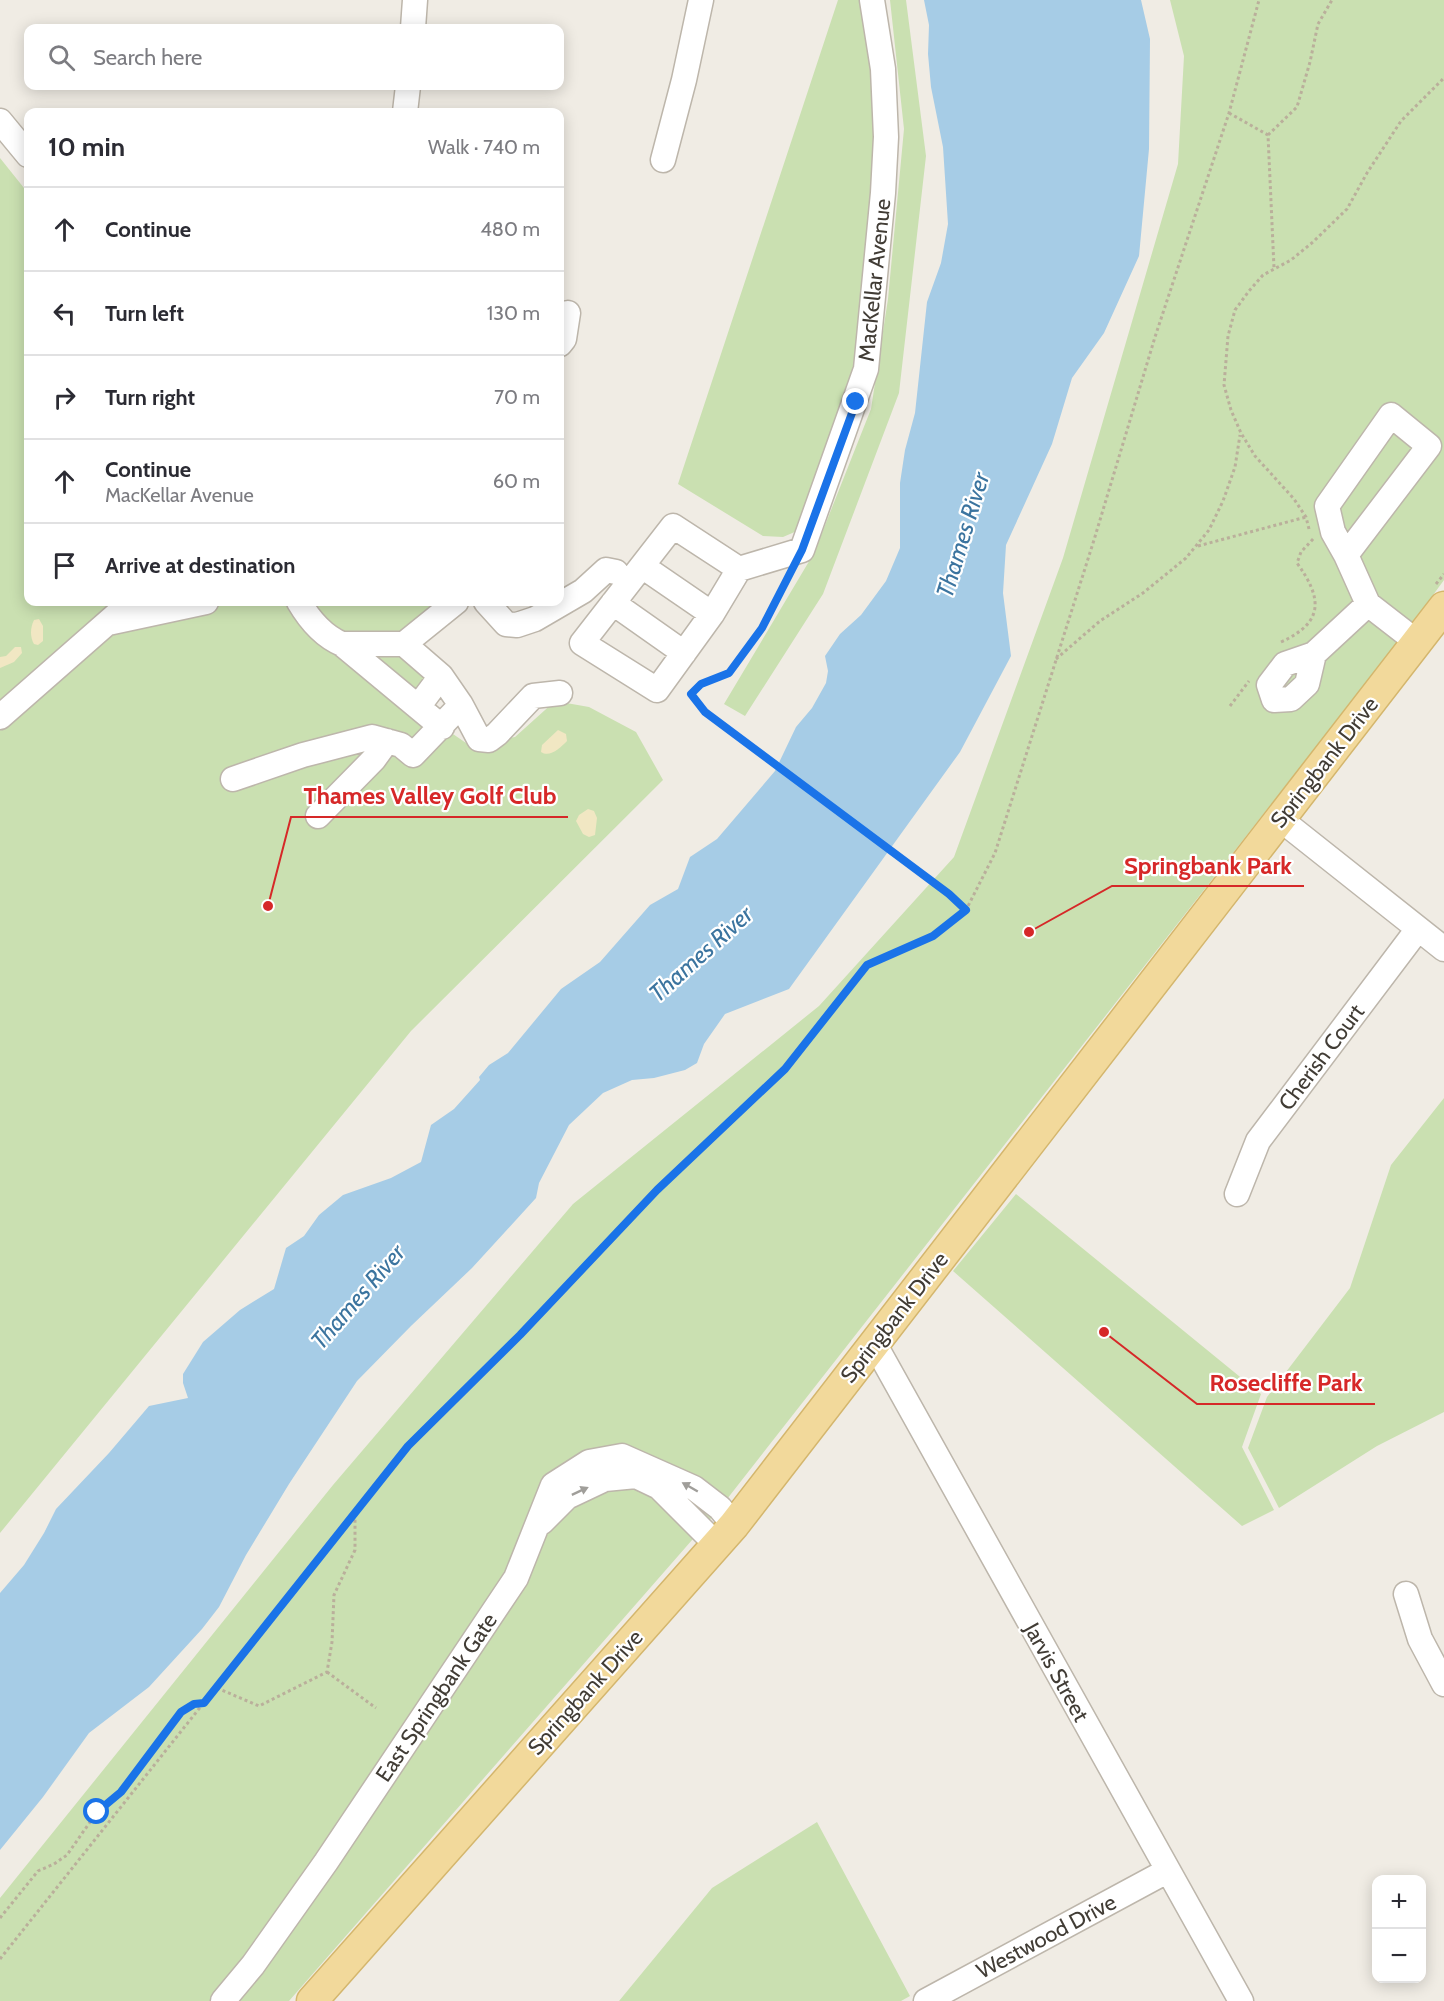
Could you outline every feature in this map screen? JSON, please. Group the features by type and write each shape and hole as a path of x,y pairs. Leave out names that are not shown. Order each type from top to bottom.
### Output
{"main road":[{"name":"Springbank Drive","path":"312,2001 725,1535 1444,607"}],"street":[{"path":"413,24 415,0"},
{"path":"663,160 684,80 700,0"},
{"name":"MacKellar Avenue","path":"802,550 866,369 883,193 886,137 883,69 872,0"},
{"path":"405,108 408,90"},
{"path":"0,121 24,150"},
{"path":"564,339 568,313"},
{"path":"1347,555 1429,446 1390,414 1327,506 1322,533 1347,555 1368,603 1417,642"},
{"path":"739,569 673,526 582,643 657,690 712,615 739,569 802,550"},
{"path":"642,566 712,615"},
{"path":"564,602 583,591 606,570 616,572"},
{"path":"613,603 684,653"},
{"path":"1314,654 1368,603"},
{"path":"0,717 126,606"},
{"path":"106,624 188,606"},
{"path":"302,606 330,639 342,644 442,727"},
{"path":"342,644 404,644 451,606"},
{"path":"490,606 506,624 517,625 535,619 557,606"},
{"path":"404,644 441,676 461,705 479,739 489,740 497,734 532,696 560,693"},
{"path":"418,707 441,676"},
{"path":"233,779 334,746 372,737 401,745 413,755 461,705"},
{"path":"318,816 374,759 387,741"},
{"path":"1280,819 1444,949"},
{"name":"Cherish Court","path":"1237,1194 1258,1141 1418,928"},
{"name":"Jarvis Street","path":"874,1343 1241,2001"},
{"name":"East Springbank Gate","path":"223,2001 254,1965 326,1862 516,1578 553,1485 589,1462 622,1456 694,1488 720,1508 725,1535"},
{"path":"1406,1594 1420,1639 1444,1684"},
{"name":"Westwood Drive","path":"926,2001 1167,1871"}],"path":[{"path":"0,1959 408,1446 520,1335 657,1190 785,1069 867,965 933,936 966,910 995,853 1155,337 1229,113 1259,0"},
{"path":"1274,268 1268,135 1297,107 1318,24 1332,0"},
{"path":"1277,644 1293,636 1316,613 1311,585 1297,563 1301,552 1322,533 1255,456 1240,433 1231,410 1224,385 1228,336 1235,310 1263,275 1299,254 1347,209 1401,121 1444,78"},
{"path":"1229,113 1268,135"},
{"path":"1056,659 1100,621 1143,592 1186,558 1196,547 1209,530 1223,501 1235,467 1240,433"},
{"path":"1196,547 1306,517"},
{"path":"802,550 762,628 729,673 701,684 691,694 705,712 949,894 966,910"},
{"path":"1230,706 1250,679"},
{"path":"327,1672 332,1642 334,1595 356,1550 356,1512"},
{"path":"217,1688 259,1706 327,1672"},
{"path":"327,1672 376,1708"},
{"path":"0,1918 38,1871 67,1856 97,1812 121,1792 181,1712 194,1704 204,1703"}],"green space":[{"path":"838,0 864,0 872,47 875,173 859,361 797,531 783,537 763,536 678,484"},
{"path":"890,0 906,0 926,156 899,393 823,594 745,716 724,704 814,553 871,409 888,299 904,129"},
{"path":"1170,0 1444,0 1444,580 1406,632 720,1508 289,2001 0,2001 0,1898 333,1485 573,1204 819,1006 954,857 1063,558 1178,164 1184,56"},
{"path":"0,158 24,188 24,606 454,606 410,639 434,666 412,706 469,745 515,737 555,701 589,707 636,732 663,780 411,1031 0,1533"},
{"path":"1444,1098 1444,1412 1377,1446 1279,1508 1248,1448 1267,1397 1350,1288 1391,1165"},
{"path":"1016,1194 1261,1394 1242,1447 1274,1510 1242,1526 953,1271"},
{"path":"817,1822 910,1996 901,2001 619,2001 712,1888"}],"sand":[{"path":"39,619 43,626 43,641 38,645 34,644 31,632 34,620"},
{"path":"15,647 21,647 22,653 14,662 0,668 0,657 6,656"},
{"path":"558,730 566,734 567,741 551,753 541,752 542,745"},
{"path":"588,809 594,811 597,818 595,835 589,837 583,834 576,821 579,815"}],"water":[{"name":"Thames River","path":"924,0 1141,0 1150,39 1149,149 1139,256 1104,333 1072,378 1052,444 1006,545 1003,593 1011,656 960,752 789,989 725,1014 704,1044 697,1063 685,1070 654,1078 632,1080 603,1093 569,1125 539,1183 536,1198 472,1268 357,1381 289,1484 246,1555 219,1607 202,1629 149,1687 89,1733 43,1797 0,1850 0,1593 24,1565 56,1509 109,1453 149,1406 188,1398 183,1383 183,1374 203,1342 240,1310 274,1289 286,1248 304,1236 319,1215 343,1195 391,1178 421,1162 431,1125 454,1109 480,1080 479,1077 489,1065 508,1053 561,989 600,962 650,905 678,889 690,857 717,839 775,771 796,727 812,708 826,683 828,671 825,656 840,634 861,615 886,581 900,548 900,483 905,450 915,413 927,302 941,263 948,224 943,147 931,87 928,54 929,25"}],"place":[{"name":"Thames Valley Golf Club","path":"268,906"},
{"name":"Springbank Park","path":"1029,932"},
{"name":"Rosecliffe Park","path":"1104,1332"}],"route":[{"path":"97,1812 121,1792 181,1712 194,1704 204,1703 217,1688 408,1446 520,1335 657,1190 785,1069 867,965 933,936 966,910 949,894 705,712 691,694 701,684 729,673 762,628 802,550 856,402"}]}
